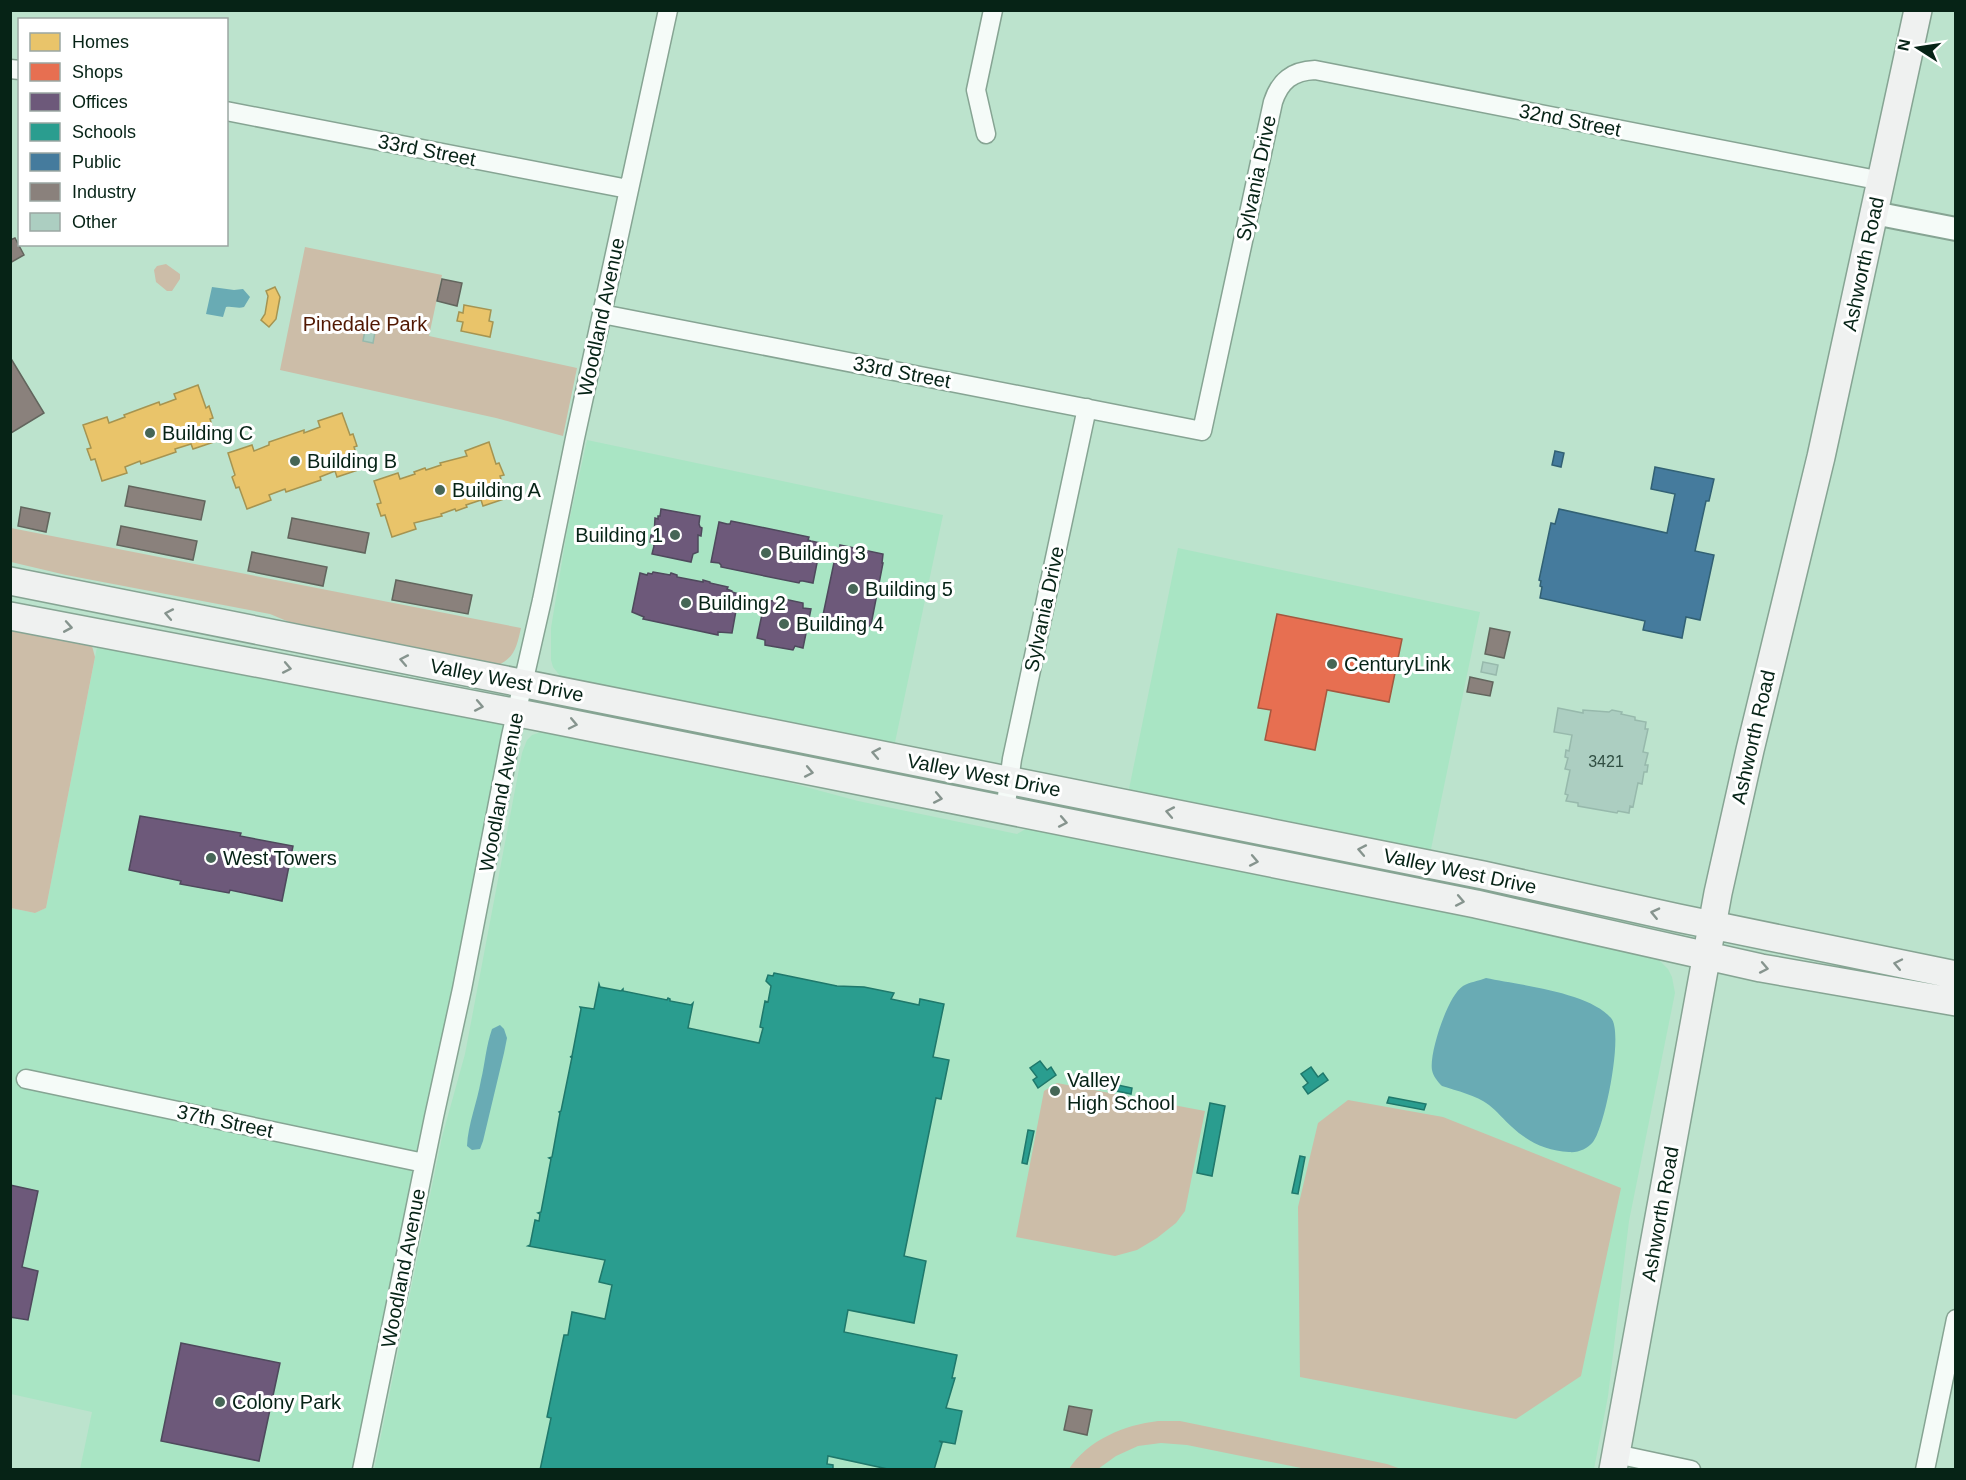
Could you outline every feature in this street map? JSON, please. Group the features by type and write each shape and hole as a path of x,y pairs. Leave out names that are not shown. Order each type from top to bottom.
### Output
{"main road":[{"name":"Ashworth Road","path":"1615,1462 1712,925 1750,750 1821,457 1918,10"},
{"name":"Valley West Drive","path":"10,581 1008,779 1482,875 1956,975"},
{"name":"Valley West Drive","path":"10,616 516,713 1476,904 1761,968 1956,1002"}],"street":[{"name":"Woodland Avenue","path":"362,1470 424,1163 449,1052 516,713 668,10"},
{"path":"986,134 976,90 993,10"},
{"name":"32nd Street","path":"1273,102 1277,89 1285,79 1295,73 1315,70 1882,181"},
{"name":"Sylvania Drive","path":"1202,431 1273,102"},
{"name":"33rd Street","path":"228,111 628,189"},
{"path":"1874,213 1956,229"},
{"name":"33rd Street","path":"602,314 1202,431"},
{"name":"Sylvania Drive","path":"1005,811 1008,779 1087,408"},
{"name":"37th Street","path":"26,1078 424,1163"},
{"path":"1925,1470 1956,1319"},
{"path":"1615,1462 1691,1470"}],"shaded area":[{"path":"587,440 943,515 894,747 561,677 553,667 551,660 551,628 567,531"},
{"path":"1178,548 1480,612 1430,854 1128,794"},
{"path":"100,632 516,713 362,1469 80,1469 92,1412 11,1394 11,908 35,913 46,908"},
{"name":"Valley High School","path":"544,731 724,765 858,801 1017,834 1029,827 1477,916 1658,959 1672,977 1675,993 1629,1221 1608,1396 1594,1469 374,1470 442,1137 465,1054 522,753 527,740 532,735"}],"green space":[{"name":"Pinedale Park","path":"305,247 442,275 429,336 577,368 563,436 496,418 280,370"},
{"path":"166,264 180,274 180,279 172,291 167,291 156,282 154,270 157,266"},
{"path":"11,528 521,628 512,655 498,665 313,632 270,614 66,575 11,562"},
{"path":"11,628 84,640 92,646 95,657 46,908 35,913 11,908"},
{"path":"1057,1083 1205,1111 1185,1211 1176,1223 1137,1250 1115,1256 1016,1237 1044,1091"},
{"path":"1348,1100 1443,1117 1621,1188 1581,1376 1516,1419 1300,1377 1298,1207 1318,1123"},
{"path":"1158,1421 1180,1421 1387,1464 1401,1469 1306,1469 1187,1445 1161,1443 1138,1446 1116,1456 1098,1469 1069,1469 1086,1450 1108,1436 1132,1426"}],"water":[{"path":"212,287 243,289 250,297 244,307 226,307 223,317 206,314"},
{"path":"1486,978 1570,996 1601,1009 1611,1018 1615,1041 1611,1080 1598,1133 1585,1149 1569,1152 1538,1145 1518,1132 1492,1107 1478,1099 1442,1086 1435,1077 1432,1070 1433,1051 1451,1001 1463,986"},
{"path":"500,1025 507,1038 504,1053 483,1141 480,1149 472,1150 467,1146 468,1138 488,1042 492,1029"}],"building: Homes":[{"path":"275,287 280,297 276,319 269,327 261,320 265,314 268,296 266,291"},
{"path":"464,305 491,310 489,321 493,322 490,337 461,331 463,322 457,321 459,312 463,313"},
{"name":"Building C","path":"198,385 206,408 209,406 213,418 210,419 217,441 193,449 191,444 175,449 176,452 141,464 140,461 125,467 127,473 102,481 95,459 91,460 87,449 91,448 83,425 107,417 109,423 159,402 160,405 176,399 174,394"},
{"name":"Building B","path":"342,413 350,435 353,434 357,446 354,447 361,469 337,477 335,471 320,477 321,480 286,492 285,489 269,495 271,500 247,509 239,487 236,488 232,477 235,475 228,453 252,445 254,451 269,445 269,442 320,427 318,421"},
{"name":"Building A","path":"489,442 496,464 499,463 504,475 500,476 507,498 483,506 481,500 466,505 467,507 456,511 455,509 441,514 442,516 414,523 416,529 392,537 385,515 381,516 377,504 381,503 374,481 398,473 400,479 415,474 414,472 425,468 426,470 441,465 440,463 467,456 465,451"}],"building: Shops":[{"name":"CenturyLink","path":"1277,614 1402,639 1389,702 1327,690 1315,750 1265,740 1271,710 1258,708"}],"building: Offices":[{"name":"Building 1","path":"661,509 700,516 699,524 702,528 701,536 698,535 698,552 693,554 691,562 652,554 654,546 650,542 651,535 654,535 655,518 658,519 660,516"},
{"name":"Building 3","path":"731,521 809,537 808,540 821,543 813,583 800,581 799,583 721,567 719,563 711,562 719,522 730,524"},
{"name":"Building 5","path":"840,545 883,554 871,625 867,627 866,635 824,626 823,615 836,553"},
{"name":"Building 2","path":"653,572 670,575 671,573 677,577 703,582 703,580 728,587 727,589 739,594 732,633 718,632 718,635 643,619 644,617 632,612 640,573 647,575"},
{"name":"Building 4","path":"775,597 803,603 803,608 811,609 803,648 795,646 793,650 765,645 765,640 757,638 765,600 773,601"},
{"name":"West Towers","path":"140,816 241,833 240,836 293,846 282,901 230,890 229,893 180,884 181,881 129,870"},
{"path":"10,1185 38,1191 22,1267 38,1271 28,1320 10,1317"},
{"name":"Colony Park","path":"181,1343 280,1363 259,1461 161,1441"}],"building: Schools":[{"path":"774,973 837,986 864,987 894,993 891,999 919,1005 920,999 944,1004 933,1057 949,1060 941,1099 936,1098 904,1256 926,1261 914,1323 848,1310 844,1332 957,1355 952,1378 955,1378 946,1408 962,1411 955,1444 939,1441 942,1443 934,1470 892,1470 828,1456 827,1464 833,1465 833,1470 540,1470 551,1418 547,1417 564,1335 568,1335 572,1312 605,1319 612,1285 599,1282 605,1260 528,1246 535,1220 539,1221 540,1214 538,1213 541,1212 551,1159 549,1158 552,1157 580,1007 594,1009 599,984 600,987 621,991 623,989 623,991 667,1000 668,998 670,1001 691,1005 693,1003 688,1028 759,1043 763,1028 760,1027 765,1001 768,1002 771,986 766,981 768,975 773,976"},
{"path":"1040,1061 1047,1070 1051,1067 1056,1075 1038,1088 1033,1080 1037,1077 1030,1068"},
{"path":"1311,1067 1318,1077 1323,1073 1328,1080 1308,1094 1303,1087 1308,1083 1301,1074"},
{"path":"1099,1081 1132,1088 1131,1094 1098,1087"},
{"path":"1389,1097 1426,1104 1424,1110 1387,1103"},
{"path":"1210,1103 1225,1106 1212,1176 1197,1173"},
{"path":"1028,1130 1034,1131 1027,1164 1022,1163"},
{"path":"1300,1156 1305,1157 1298,1194 1292,1193"}],"building: Public":[{"path":"1555,451 1564,453 1561,467 1552,465"},
{"path":"1655,467 1714,479 1709,501 1706,501 1695,551 1714,555 1700,620 1686,617 1682,638 1643,630 1645,621 1540,598 1542,587 1539,580 1551,523 1555,524 1559,509 1667,533 1675,494 1651,489"}],"building: Industry":[{"path":"15,238 24,255 10,263 10,240"},
{"path":"442,279 462,283 457,306 437,301"},
{"path":"10,357 44,413 11,433 10,432"},
{"path":"129,486 205,501 201,520 125,506"},
{"path":"21,507 50,513 46,532 18,526"},
{"path":"292,518 369,533 365,553 288,538"},
{"path":"121,526 197,541 193,560 117,545"},
{"path":"252,552 327,567 323,586 248,571"},
{"path":"396,580 472,595 468,614 392,600"},
{"path":"1490,628 1510,632 1504,658 1485,654"},
{"path":"1470,677 1493,682 1490,696 1467,692"},
{"path":"1069,1406 1092,1410 1087,1435 1064,1430"}],"building: Other":[{"path":"365,330 375,332 373,343 363,341"},
{"path":"1483,662 1498,665 1496,675 1481,672"},
{"path":"1558,708 1583,713 1583,710 1609,712 1612,710 1646,722 1645,729 1648,729 1643,752 1648,753 1645,765 1648,765 1647,772 1644,772 1642,784 1638,783 1633,807 1630,806 1629,813 1578,806 1578,803 1566,801 1568,795 1565,794 1570,770 1565,769 1568,758 1565,757 1566,750 1569,751 1572,735 1554,732"}],"place":[{"name":"Building C","path":"150,433"},
{"name":"Building B","path":"295,461"},
{"name":"Building A","path":"440,490"},
{"name":"Building 1","path":"675,535"},
{"name":"Building 3","path":"766,553"},
{"name":"Building 5","path":"853,589"},
{"name":"Building 2","path":"686,603"},
{"name":"Building 4","path":"784,624"},
{"name":"CenturyLink","path":"1332,664"},
{"name":"West Towers","path":"211,858"},
{"name":"Valley High School","path":"1055,1091"},
{"name":"Colony Park","path":"220,1402"}]}
